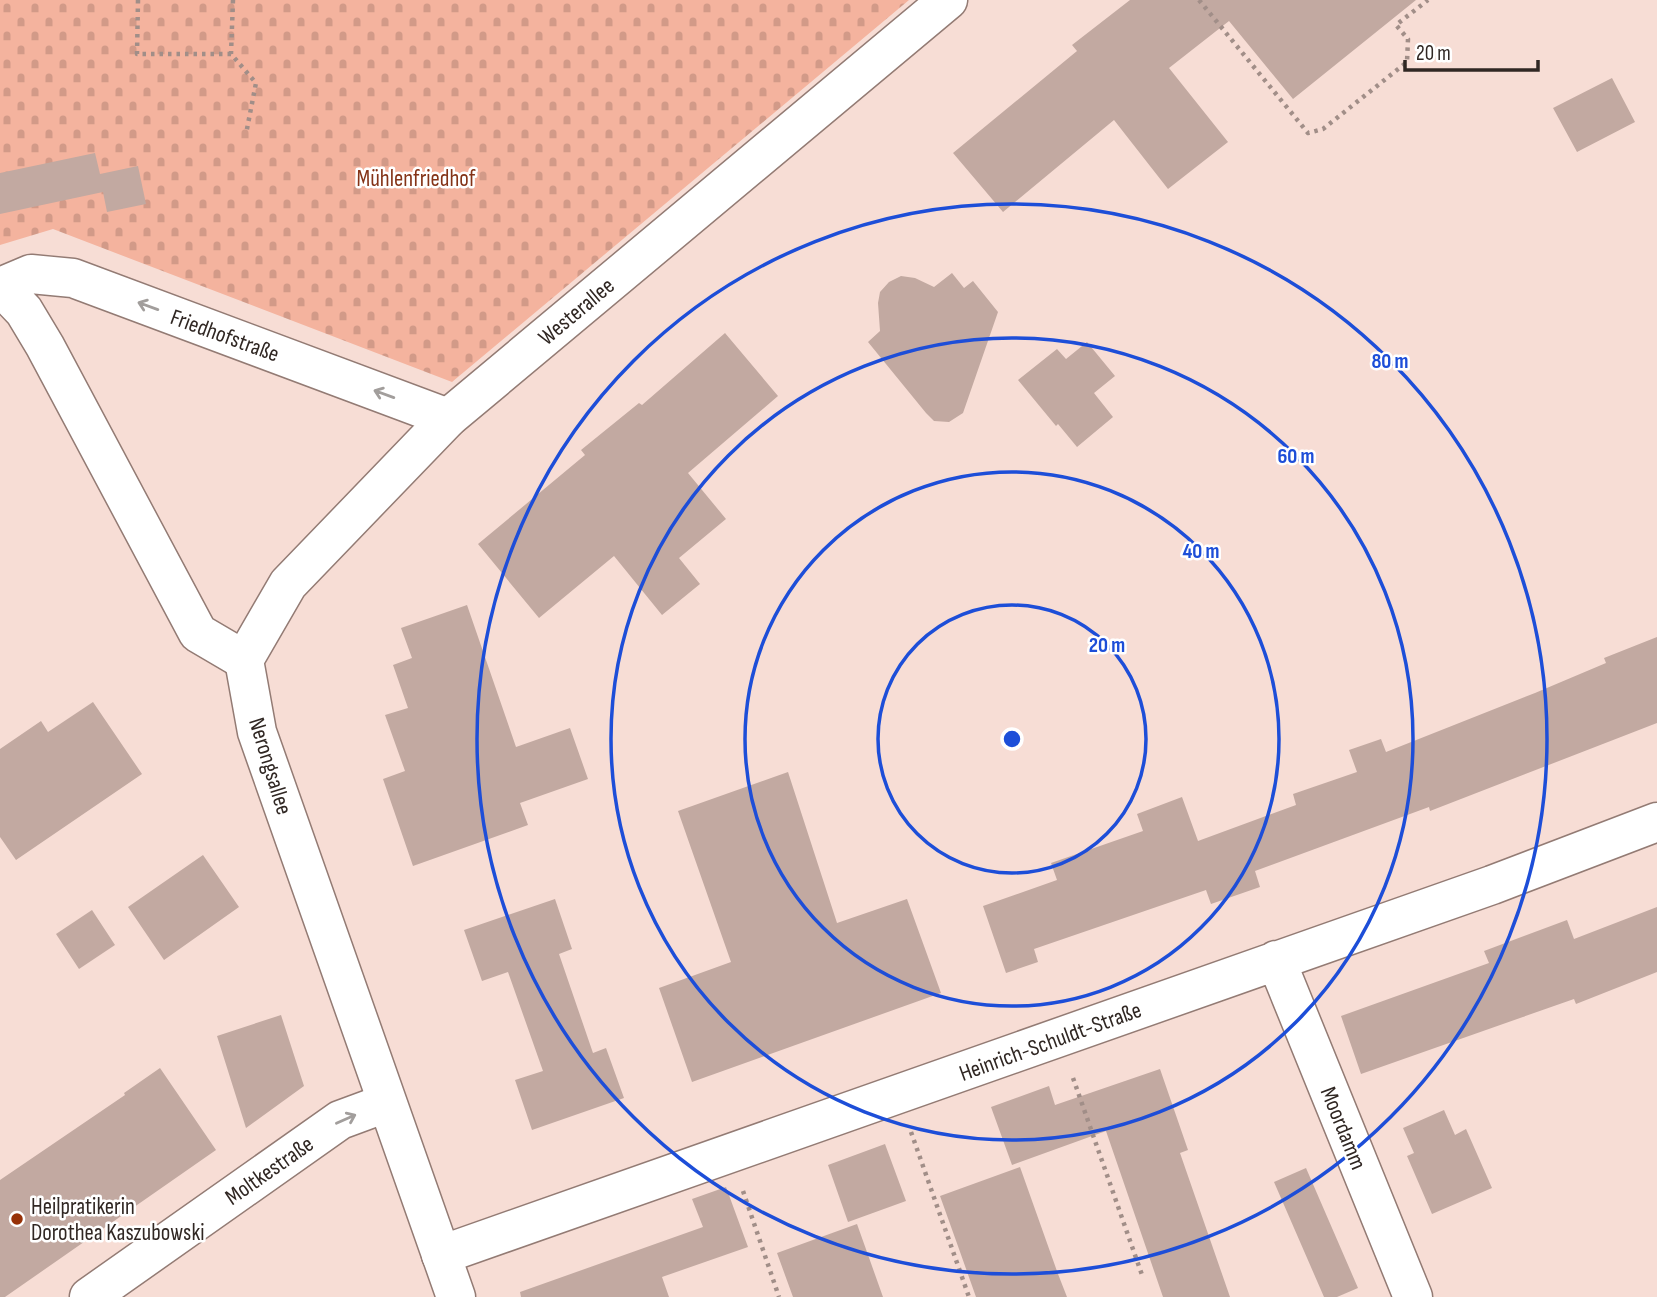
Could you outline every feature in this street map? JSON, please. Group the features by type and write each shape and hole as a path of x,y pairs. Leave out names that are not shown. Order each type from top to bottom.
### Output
{"street":[{"name":"Westerallee","path":"244,660 288,584 447,418 948,0"},
{"name":"Friedhofstraße","path":"0,287 30,274 73,278 447,418"},
{"path":"0,287 24,311 45,346 198,632 244,660"},
{"name":"Nerongsallee","path":"244,660 257,732 456,1297"},
{"name":"Heinrich-Schuldt-Straße","path":"441,1255 1492,885 1657,822"},
{"name":"Moordamm","path":"1276,960 1413,1297"},
{"name":"Moltkestraße","path":"89,1297 340,1120 386,1103"}],"path":[{"path":"138,0 137,54 230,54"},
{"path":"233,0 230,54 256,83 246,134"},
{"path":"1199,0 1308,133 1323,129 1407,62 1408,39 1396,25 1428,0"},
{"path":"1059,1038 1142,1275"},
{"path":"898,1095 969,1297"},
{"path":"730,1154 779,1297"}],"green space":[{"name":"Mühlenfriedhof","path":"0,0 909,0 452,382 53,229 0,245"}],"building":[{"path":"1130,0 1416,0 1293,99 1229,21 1169,68 1228,142 1168,189 1114,120 1003,212 953,153 1077,51 1072,45"},
{"path":"1612,78 1635,122 1577,152 1553,108"},
{"path":"95,153 100,174 138,166 146,204 107,212 103,192 0,214 0,173"},
{"path":"952,273 964,288 973,281 998,312 963,413 949,422 934,421 868,342 880,331 880,292 889,282 901,276 915,278 934,287"},
{"path":"725,333 778,396 688,473 726,519 679,558 700,584 662,615 614,556 539,618 478,544 585,455 581,450 639,403 642,405"},
{"path":"1087,342 1115,376 1094,393 1113,417 1077,447 1018,380 1057,349 1066,359"},
{"path":"467,605 516,747 570,728 588,779 520,803 528,825 413,866 383,779 405,771 385,715 408,708 393,665 412,658 401,628"},
{"path":"1657,637 1657,723 1430,811 1429,807 1255,871 1260,887 1211,904 1206,890 1034,949 1038,962 1006,973 983,906 1057,880 1051,863 1143,831 1137,814 1182,797 1198,841 1296,805 1293,794 1357,772 1349,750 1381,739 1386,752 1606,663 1604,658"},
{"path":"93,702 142,774 16,860 0,837 0,749 41,721 48,732"},
{"path":"788,772 837,923 907,899 941,993 692,1082 659,988 731,962 678,811"},
{"path":"203,855 239,907 164,960 128,907"},
{"path":"555,899 572,949 559,954 593,1053 606,1048 624,1098 532,1130 515,1080 543,1071 508,972 482,981 464,930"},
{"path":"1657,907 1657,972 1576,1004 1574,999 1361,1074 1341,1016 1489,963 1484,951 1567,920 1574,939"},
{"path":"92,910 115,945 79,969 56,934"},
{"path":"281,1015 304,1086 246,1128 217,1036"},
{"path":"160,1068 216,1150 5,1297 0,1297 0,1180"},
{"path":"1160,1069 1188,1150 1180,1153 1230,1297 1163,1297 1106,1131 1012,1165 991,1107 1049,1086 1055,1105"},
{"path":"1444,1110 1455,1135 1466,1129 1492,1188 1432,1214 1407,1156 1414,1153 1403,1128"},
{"path":"885,1144 906,1201 848,1222 828,1165"},
{"path":"1020,1167 1067,1297 976,1297 940,1196"},
{"path":"1306,1168 1358,1288 1337,1297 1324,1297 1274,1182"},
{"path":"726,1187 748,1247 662,1277 669,1297 521,1297 520,1292 703,1227 692,1199"},
{"path":"857,1224 883,1297 793,1297 777,1253"}],"place":[{"name":"Heilpratikerin Dorothea Kaszubowski","path":"17,1219"}]}
